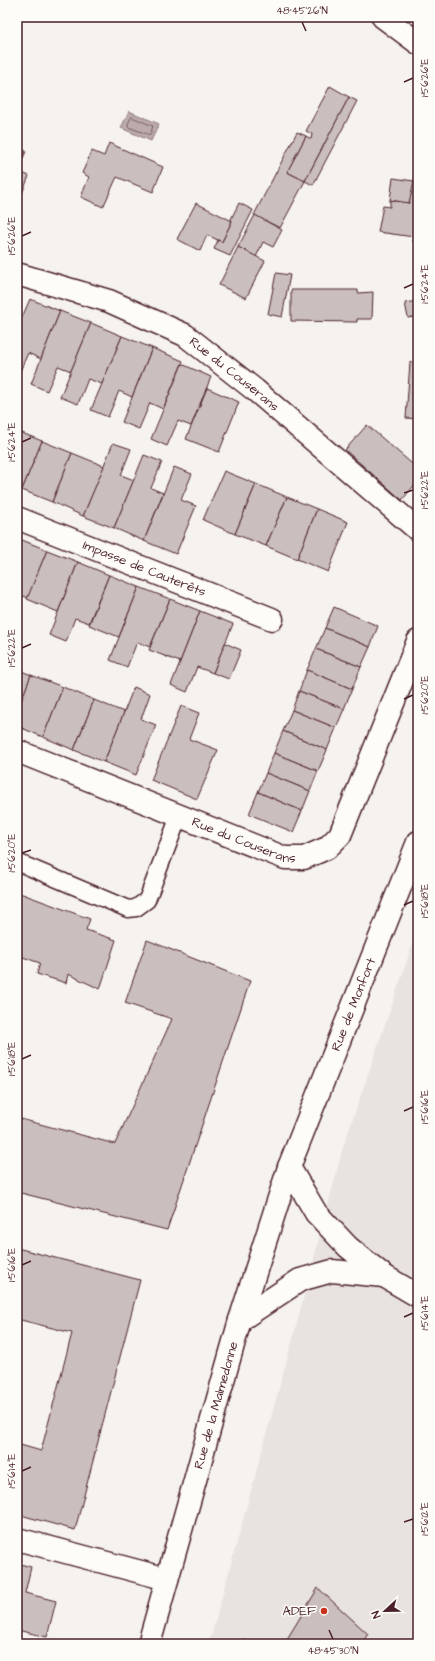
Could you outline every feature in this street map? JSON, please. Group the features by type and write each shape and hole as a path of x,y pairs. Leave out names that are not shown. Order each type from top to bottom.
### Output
{"street":[{"path":"383,17 418,43"},
{"name":"Rue du Couserans","path":"17,274 109,301 185,335 255,390 418,530"},
{"name":"Impasse de Cauterêts","path":"17,518 272,619"},
{"name":"Rue du Couserans","path":"17,752 285,858 304,858 327,848 340,835 418,641"},
{"name":"Rue de Monfort","path":"289,1167 418,842"},
{"path":"289,1167 316,1214 348,1247 384,1276 418,1296"},
{"name":"Rue de la Malmedonne","path":"149,1644 240,1320 289,1167"},
{"path":"240,1320 300,1280 332,1271 384,1276"},
{"path":"17,1539 168,1579"}],"lane":[{"path":"17,862 128,909 136,908 147,900 179,816"}],"shaded area":[{"path":"418,928 418,1644 209,1644 296,1326 343,1147"}],"water":[{"path":"129,111 159,124 151,141 121,128"}],"building":[{"path":"330,86 349,97 305,181 287,172 306,136 311,139 312,134 306,131"},
{"path":"349,97 357,101 313,185 305,181"},
{"path":"297,132 306,136 287,172 305,181 280,228 254,215"},
{"path":"109,143 163,167 153,192 117,177 103,207 81,197 89,177 82,173 92,151 104,156"},
{"path":"17,147 26,151 18,171 29,176 17,206"},
{"path":"415,177 418,178 418,243 413,242 414,237 378,232 383,206 390,207 390,200 409,203"},
{"path":"393,178 414,181 409,203 390,200"},
{"path":"196,203 232,221 222,242 207,235 200,251 177,239"},
{"path":"239,203 253,210 230,256 214,249 218,240 222,242"},
{"path":"255,215 282,230 273,247 263,242 256,257 238,247"},
{"path":"238,247 265,261 246,298 219,285"},
{"path":"276,273 290,275 282,317 268,314"},
{"path":"291,290 358,290 358,293 373,292 372,319 357,319 357,322 291,321"},
{"path":"30,299 60,311 41,359 28,353 17,378 17,329"},
{"path":"418,301 418,316 408,318 405,303"},
{"path":"60,311 91,323 71,371 58,366 47,391 31,384"},
{"path":"91,323 122,336 102,384 88,379 78,404 60,397"},
{"path":"122,336 152,348 132,397 119,391 108,417 91,410"},
{"path":"152,348 183,361 163,409 150,403 139,429 122,422"},
{"path":"410,362 418,363 418,419 406,418"},
{"path":"182,364 211,377 191,426 178,421 167,446 151,439"},
{"path":"207,388 239,402 219,452 186,439"},
{"path":"367,425 418,469 418,481 402,500 345,450"},
{"path":"17,431 42,441 22,490 17,488"},
{"path":"42,441 72,453 52,502 22,490"},
{"path":"113,443 131,449 121,475 134,480 114,528 83,516"},
{"path":"72,453 104,466 83,516 52,502"},
{"path":"144,455 162,462 151,488 163,493 144,541 114,528"},
{"path":"174,467 192,474 181,500 196,506 176,554 144,541"},
{"path":"224,471 256,484 235,534 203,520"},
{"path":"256,484 287,497 266,546 235,534"},
{"path":"287,497 317,509 297,559 266,546"},
{"path":"317,509 348,522 328,572 297,559"},
{"path":"17,538 47,550 28,598 17,593"},
{"path":"47,550 78,562 58,612 27,599"},
{"path":"78,562 109,575 89,623 75,618 66,642 49,635"},
{"path":"109,575 139,587 119,637 89,625"},
{"path":"139,587 170,599 150,647 137,642 127,667 110,660"},
{"path":"170,599 200,611 180,662 149,650"},
{"path":"334,607 378,626 370,647 325,628"},
{"path":"200,611 233,624 213,673 197,667 187,692 171,685"},
{"path":"325,628 370,647 361,667 316,649"},
{"path":"225,643 241,650 229,679 213,673"},
{"path":"316,649 361,667 352,689 307,670"},
{"path":"17,669 31,675 17,712"},
{"path":"307,670 352,689 344,709 299,691"},
{"path":"31,675 63,687 43,737 17,726 17,712"},
{"path":"63,687 94,700 74,750 43,737"},
{"path":"134,687 150,694 141,719 156,725 136,775 104,762"},
{"path":"299,691 344,709 336,728 292,710"},
{"path":"94,700 124,712 104,762 74,750"},
{"path":"181,706 199,713 189,739 218,750 197,799 151,780"},
{"path":"292,710 336,728 327,750 283,731"},
{"path":"283,731 327,750 318,771 274,753"},
{"path":"274,753 318,771 310,791 266,773"},
{"path":"266,773 310,791 302,811 258,792"},
{"path":"258,792 302,811 293,832 249,814"},
{"path":"17,892 90,919 86,930 116,940 100,989 68,974 66,983 37,974 40,963 17,955"},
{"path":"147,940 250,981 167,1230 17,1192 17,1118 115,1144 172,1019 125,1003"},
{"path":"17,1248 140,1280 75,1530 17,1514 17,1444 41,1451 72,1333 17,1319"},
{"path":"17,1563 31,1567 25,1593 56,1601 47,1637 17,1630"},
{"name":"ADEF","path":"318,1588 368,1634 361,1644 284,1644"},
{"path":"244,1640 257,1644 242,1644"}],"place":[{"name":"ADEF","path":"324,1611"}]}
